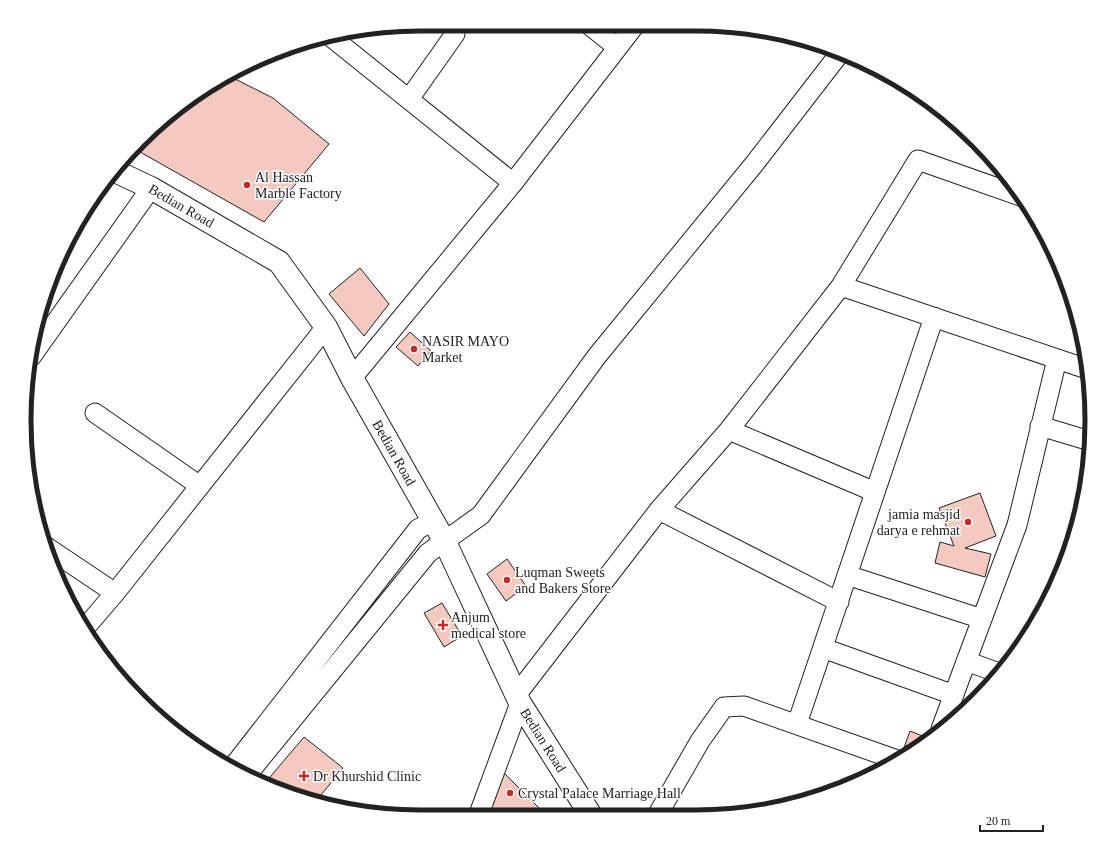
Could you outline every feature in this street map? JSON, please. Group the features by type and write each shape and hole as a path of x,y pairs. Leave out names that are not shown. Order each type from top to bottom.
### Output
{"main road":[{"name":"Bedian Road","path":"120,173 151,188 279,262 326,327 352,378 445,542 519,698 588,810"}],"street":[{"path":"597,31 617,47"},
{"path":"352,378 513,183 630,31"},
{"path":"409,99 455,34"},
{"path":"335,40 513,183"},
{"path":"250,771 428,553 480,515 597,356 755,163 836,58"},
{"path":"481,810 519,698 659,510 729,430 841,286 918,160 1012,193"},
{"path":"38,348 151,188"},
{"path":"841,286 1082,367"},
{"path":"797,724 934,318"},
{"path":"88,623 115,593 326,327"},
{"path":"945,720 1016,525 1057,359"},
{"path":"95,412 200,486"},
{"path":"1040,426 1084,439"},
{"path":"729,430 875,492"},
{"path":"659,510 839,602"},
{"path":"236,763 418,529 434,521"},
{"path":"54,552 115,593"},
{"path":"847,575 982,619"},
{"path":"338,632 354,643"},
{"path":"823,648 954,695"},
{"path":"966,661 994,670"},
{"path":"660,810 700,741 724,707 744,706 891,758"}],"building":[{"name":"Al Hassan Marble Factory","path":"234,79 273,98 329,144 264,222 139,151 183,111"},
{"path":"360,268 389,304 364,336 329,294"},
{"name":"NASIR MAYO Market","path":"410,332 431,351 418,366 396,347"},
{"name":"jamia masjid darya e rehmat","path":"980,493 996,536 965,548 991,554 985,577 935,563 940,542 954,546 939,508"},
{"name":"Luqman Sweets and Bakers Store","path":"507,559 526,586 506,601 487,574"},
{"name":"Anjum medical store","path":"442,603 462,636 444,647 424,613"},
{"path":"910,731 923,736 912,744 903,750"},
{"name":"Dr Khurshid Clinic","path":"304,737 343,768 319,797 268,779"},
{"name":"Crystal Palace Marriage Hall","path":"504,773 541,810 490,810"}],"place":[{"name":"Al Hassan Marble Factory","path":"247,185"},
{"name":"NASIR MAYO Market","path":"414,349"},
{"name":"jamia masjid darya e rehmat","path":"968,522"},
{"name":"Luqman Sweets and Bakers Store","path":"507,580"},
{"name":"Anjum medical store","path":"443,625"},
{"name":"Dr Khurshid Clinic","path":"304,776"},
{"name":"Crystal Palace Marriage Hall","path":"510,793"}]}
